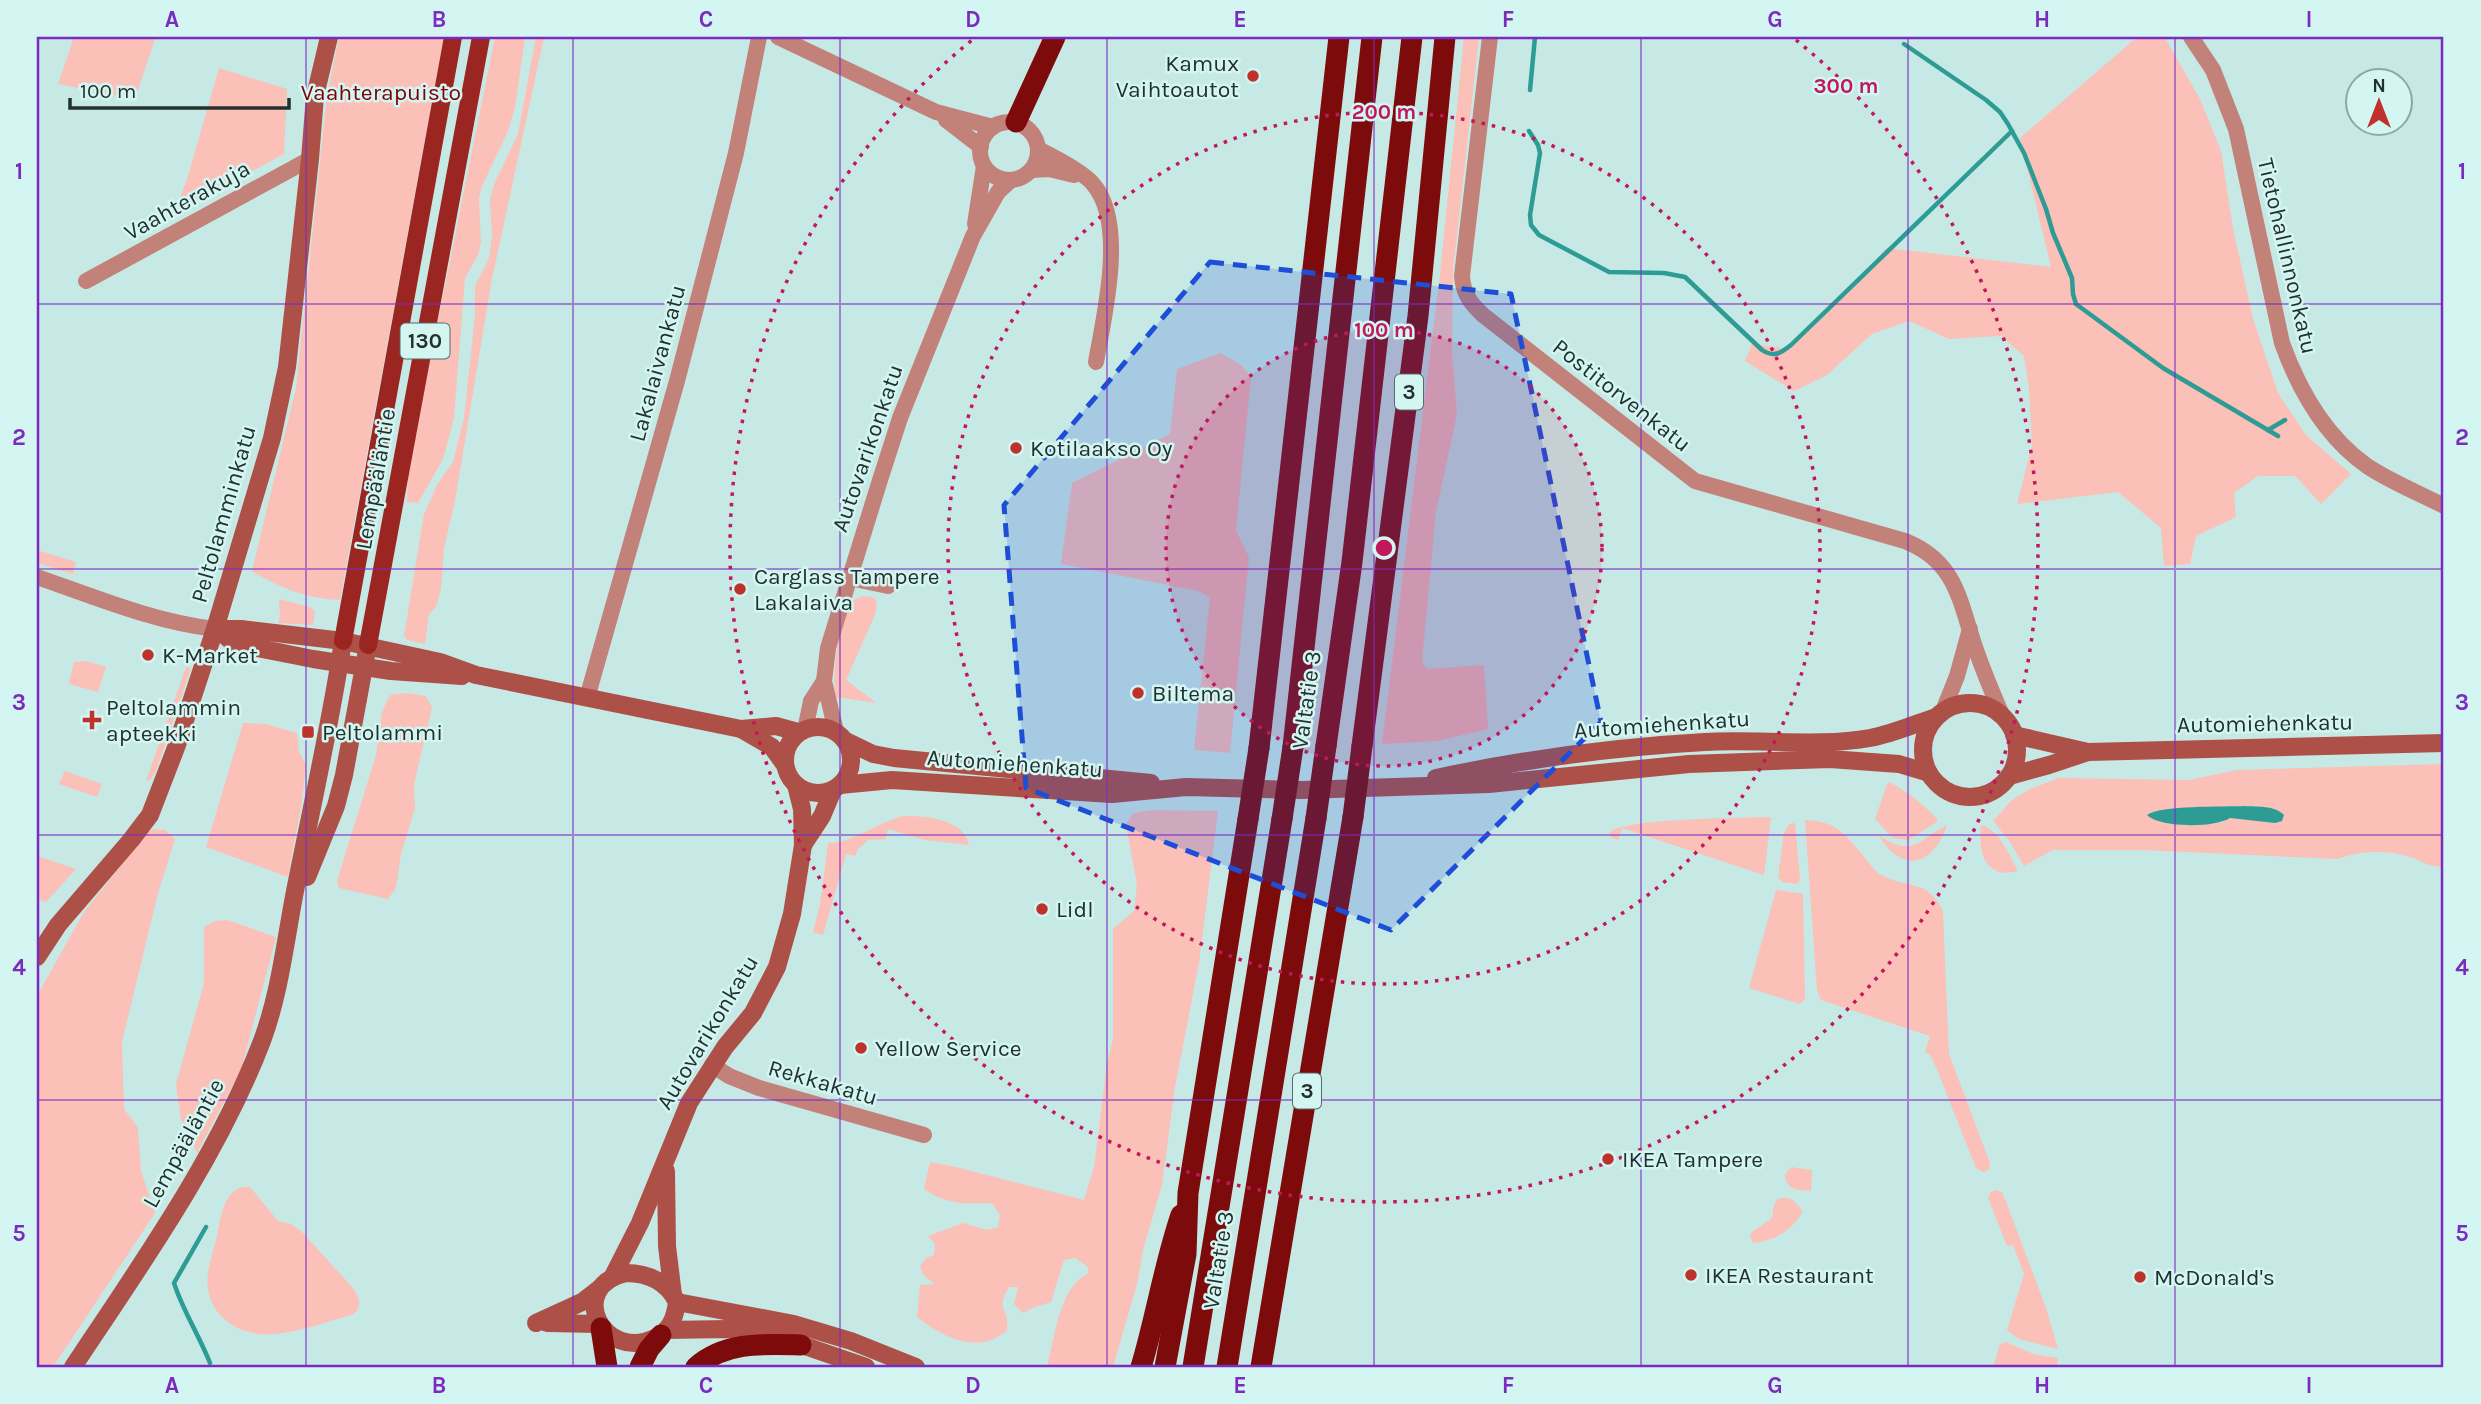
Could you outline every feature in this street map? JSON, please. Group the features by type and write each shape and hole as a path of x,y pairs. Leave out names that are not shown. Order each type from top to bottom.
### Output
{"highway":[{"path":"1016,122 1055,37"},
{"path":"1328,37 1333,86"},
{"path":"1165,1367 1186,1254 1188,1193 1259,748 1339,37"},
{"name":"Valtatie 3","path":"1194,1367 1293,747 1372,37"},
{"name":"Valtatie 3","path":"1227,1367 1316,818 1352,562 1412,37"},
{"name":"3","path":"1261,1367 1353,817 1418,316 1445,37"},
{"path":"1141,1367 1153,1326 1169,1250 1188,1193"},
{"path":"600,1326 607,1367"},
{"path":"640,1367 649,1349 663,1333"},
{"path":"696,1367 726,1350 753,1344 801,1345"}],"main road":[{"name":"Peltolamminkatu","path":"37,957 58,925 150,815 217,630 282,394 315,96 329,37"},
{"name":"Lempääläntie","path":"73,1367 218,1138 263,1038 291,923 296,882 340,664 453,37"},
{"name":"Lempääläntie","path":"291,923 301,900 311,863 336,806 351,743 481,37"},
{"path":"217,630 241,629 368,645 440,662 472,674 741,729 776,726 802,731"},
{"path":"217,630 233,643 340,664 427,674 472,674"},
{"path":"1973,703 2002,715 2014,735 2016,756 2009,776 1992,791 1968,797 1945,789 1929,773 1924,759 1923,744 1927,730 1939,714 1957,705 1973,703"},
{"name":"Automiehenkatu","path":"1392,787 1486,767 1628,748 1707,742 1835,741 1871,738 1939,714"},
{"path":"741,729 772,747 796,785 814,793 837,788 851,769 850,750 841,736 825,727 814,726 802,731 788,744 785,765"},
{"name":"Automiehenkatu","path":"2014,735 2088,752 2444,743"},
{"name":"Automiehenkatu","path":"841,736 873,754 894,758 1186,787 1302,790 1489,784 1689,764 1794,760 1872,761 1899,764 1929,773"},
{"name":"Automiehenkatu","path":"2009,776 2088,752"},
{"name":"Automiehenkatu","path":"837,788 891,780 1112,794 1186,787"},
{"name":"Autovarikonkatu","path":"607,1282 640,1223 689,1103 712,1065 753,1013 777,967 792,914 803,845 802,809 796,785"},
{"name":"Autovarikonkatu","path":"803,845 837,788"},
{"name":"Autovarikonkatu","path":"666,1161 666,1221 675,1299"},
{"path":"640,1273 663,1285 675,1299 676,1314 663,1333 647,1342 622,1342 600,1326 566,1321 536,1323 582,1302 607,1282 640,1273"},
{"path":"600,1326 594,1310 596,1295 607,1282"},
{"path":"675,1299 794,1324 851,1341 916,1367"},
{"path":"663,1333 741,1330 767,1333 866,1367"}],"street":[{"name":"Lakalaivankatu","path":"587,698 677,381 737,153 759,37"},
{"path":"778,37 936,111 993,127"},
{"name":"Postitorvenkatu","path":"1490,37 1462,276 1465,294 1474,306 1695,481 1905,541 1935,558 1950,575 1960,596 1984,674 2002,715"},
{"name":"Tietohallinnonkatu","path":"2191,37 2213,70 2236,129 2282,343 2293,374 2314,410 2367,466 2444,506"},
{"path":"936,111 981,147"},
{"path":"1016,122 1032,132 1038,149 1035,164 1019,178 999,178 984,166 981,147 986,133 993,127 1000,123 1016,122"},
{"path":"1038,149 1092,182 1105,208 1111,244 1110,272 1096,362"},
{"name":"Vaahterakuja","path":"86,281 310,159"},
{"name":"Autovarikonkatu","path":"973,236 984,166"},
{"path":"1031,170 1049,169 1084,177"},
{"name":"Autovarikonkatu","path":"802,731 811,701 824,681 832,632 900,418 973,236 998,192 1011,180"},
{"path":"37,578 151,616 217,630"},
{"path":"850,578 888,586"},
{"path":"1939,714 1958,676 1970,629"},
{"name":"Autovarikonkatu","path":"824,681 841,736"},
{"name":"Rekkakatu","path":"712,1065 729,1076 759,1088 924,1135"}],"highlighted area":[{"path":"1210,262 1511,294 1601,722 1391,930 1026,788 1004,505"}],"green space":[{"path":"74,37 161,37 155,39 135,99 58,84"},
{"name":"Vaahterapuisto","path":"339,37 444,37 340,600 294,592 252,571 296,388 327,96"},
{"path":"495,37 525,37 515,108 479,199 481,243 478,255 465,278 454,418 443,459 418,503 407,502 408,469"},
{"path":"536,37 544,37 491,284 455,501 444,548 441,589 436,607 429,614 425,644 407,640 404,636 424,514 437,485 453,462 464,418 475,316 475,286 489,259 492,236 490,200 494,184 518,134"},
{"path":"1464,37 1479,37 1453,270 1452,353 1457,414 1436,512 1422,661 1427,669 1484,665 1488,729 1437,741 1382,744 1440,274"},
{"path":"2137,37 2165,38 2200,99 2221,151 2233,228 2253,319 2278,393 2306,435 2351,474 2321,504 2295,476 2258,476 2234,493 2236,517 2196,536 2190,564 2164,566 2161,528 2118,492 2017,504 2032,446 2029,389 2024,356 2001,336 1949,339 1909,321 1872,334 1827,375 1794,391 1745,361 1752,344 1789,349 1887,248 2051,267 2020,138"},
{"path":"219,68 287,89 284,154 182,209 180,198"},
{"path":"1220,353 1240,364 1251,376 1236,531 1249,557 1230,753 1194,750 1210,598 1199,591 1061,564 1072,483 1170,434 1177,369"},
{"path":"37,550 76,562 73,573 83,577 37,563"},
{"path":"864,596 873,597 877,602 875,615 846,680 876,703 836,697 835,664 842,623 851,602"},
{"path":"279,599 310,607 315,612 313,625 278,623"},
{"path":"86,661 106,667 98,692 69,684 74,662"},
{"path":"186,667 191,668 156,771 150,780 146,781"},
{"path":"406,693 426,696 432,707 414,785 415,808 401,854 396,888 388,899 339,888 337,881 376,755 382,712 390,695"},
{"path":"243,723 265,724 297,733 299,751 306,765 288,877 206,847"},
{"path":"2444,764 2444,867 2385,852 2365,852 2337,859 2142,850 2053,850 2024,866 1993,821 2011,801 2028,790 2058,778 2189,780 2237,770","holes":["2270,807 2230,818 2222,823 2148,813 2171,809"]},
{"path":"65,771 102,784 97,797 59,784"},
{"path":"1888,782 1914,798 1937,818 1937,822 1908,840 1893,838 1875,819"},
{"path":"1153,810 1218,811 1199,963 1175,1087 1162,1185 1113,1367 1047,1367 1065,1301 1071,1289 1089,1273 1087,1266 1075,1258 1064,1260 1051,1302 1023,1313 1014,1304 1018,1287 1009,1287 1003,1301 1007,1330 996,1338 973,1343 949,1337 917,1317 920,1285 935,1284 923,1275 920,1266 926,1258 934,1255 935,1244 928,1236 963,1223 987,1230 998,1227 1000,1215 992,1203 949,1201 924,1189 930,1162 1084,1200 1094,1167 1107,1064 1113,1038 1113,929 1134,911 1137,885 1126,824 1133,813"},
{"path":"903,816 942,820 959,829 969,845 925,840 888,829 885,839 868,840 855,856 846,854 823,935 813,932 820,905 828,843 846,840"},
{"path":"1771,817 1764,875 1622,828 1618,840 1612,838 1609,833 1618,828 1636,824"},
{"path":"1805,820 1834,827 1847,837 1879,874 1930,893 1943,911 1949,1054 1990,1163 1989,1170 1983,1172 1976,1168 1936,1067 1930,1055 1925,1052 1930,1036 1821,1000 1817,990"},
{"path":"1795,823 1800,880 1797,884 1782,882 1778,877 1784,833 1789,824"},
{"path":"1947,825 1934,849 1917,860 1898,856 1879,836 1908,846"},
{"path":"1981,825 1999,837 2018,871 1998,871 1986,862 1981,845"},
{"path":"154,829 165,830 175,839 158,893 122,1042 124,1109 138,1128 141,1171 155,1213 53,1367 37,1367 37,996 84,912 148,832"},
{"path":"37,856 76,869 46,902 37,899"},
{"path":"1776,890 1803,894 1805,999 1800,1004 1749,988"},
{"path":"227,920 276,937 241,1070 197,1153 181,1120 176,1084 204,983 204,927 215,921"},
{"path":"1791,1167 1812,1170 1811,1191 1797,1189 1788,1184 1785,1175"},
{"path":"250,1187 278,1221 291,1224 302,1232 353,1288 359,1301 354,1314 308,1328 272,1334 237,1328 220,1315 209,1296 208,1272 226,1201 236,1190"},
{"path":"1995,1190 2002,1192 2005,1199 2046,1308 2058,1349 2019,1339 2007,1330 2024,1274 2013,1245 2007,1246 1988,1198"},
{"path":"1785,1197 1793,1200 1803,1211 1799,1218 1782,1233 1753,1243 1750,1236 1752,1232 1772,1218 1774,1204"},
{"path":"2006,1342 2033,1354 2058,1358 2057,1367 1993,1367 2000,1344"}],"water":[{"path":"2178,808 2271,808 2284,815 2282,821 2275,823 2230,818 2213,824 2188,825 2163,822 2147,815"}],"waterway":[{"path":"1530,90 1535,37"},
{"path":"1904,44 1986,100 2000,112 2008,124 2024,153 2046,209 2072,278 2076,304 2163,368 2278,436"},
{"path":"1529,131 1540,153 1530,215 1531,225 1539,235 1609,272 1664,273 1685,277 1762,350 1774,354 1791,345 2012,131"},
{"path":"2268,430 2285,420"},
{"path":"206,1227 174,1283 210,1363"}],"place":[{"name":"Kamux Vaihtoautot","path":"1253,76"},
{"name":"Kotilaakso Oy","path":"1016,448"},
{"name":"Carglass Tampere Lakalaiva","path":"740,589"},
{"name":"K-Market","path":"148,655"},
{"name":"Biltema","path":"1138,693"},
{"name":"Peltolammin apteekki","path":"92,720"},
{"name":"Peltolammi","path":"308,732"},
{"name":"Lidl","path":"1042,909"},
{"name":"Yellow Service","path":"861,1048"},
{"name":"IKEA Tampere","path":"1608,1159"},
{"name":"IKEA Restaurant","path":"1691,1275"},
{"name":"McDonald's","path":"2140,1277"}]}
